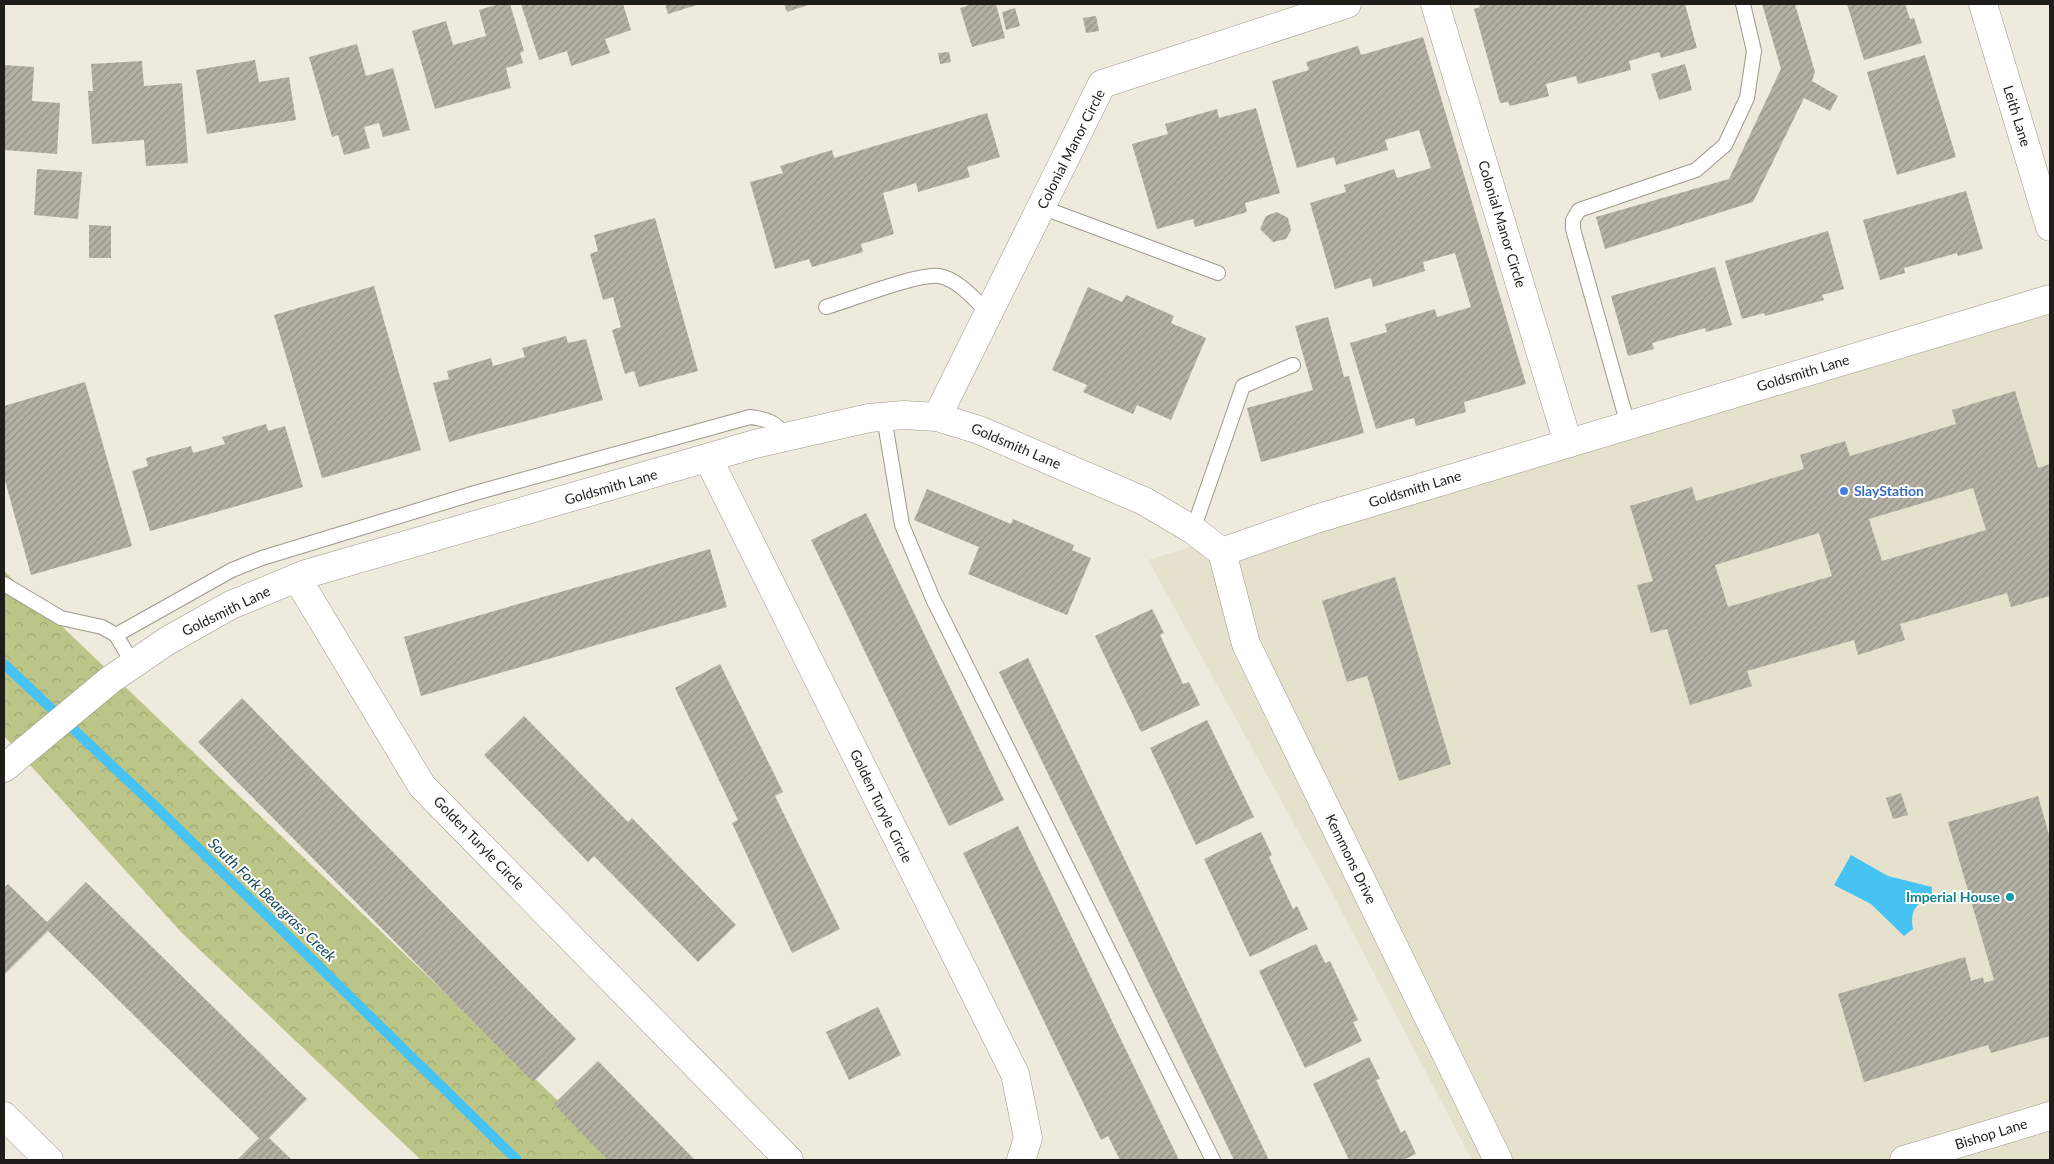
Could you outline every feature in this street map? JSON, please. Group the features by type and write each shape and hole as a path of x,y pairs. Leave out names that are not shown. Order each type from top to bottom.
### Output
{"street":[{"name":"Colonial Manor Circle","path":"937,418 1102,84 1347,4"},
{"name":"Colonial Manor Circle","path":"1435,4 1568,444"},
{"name":"Leith Lane","path":"1983,4 2050,227"},
{"name":"Goldsmith Lane","path":"4,768 132,664 167,641 231,605 297,578 755,444 884,417 904,415 937,418 979,430 1144,501 1193,530 1222,552 1316,519 2050,299"},
{"name":"Golden Turyle Circle","path":"708,458 1015,1074 1028,1138 1021,1160"},
{"name":"Kemmons Drive","path":"1222,552 1246,644 1498,1160"},
{"name":"Golden Turyle Circle","path":"297,578 422,786 789,1160"},
{"path":"4,1116 49,1160"},
{"name":"Bishop Lane","path":"1904,1160 2050,1116"}],"lane":[{"path":"1628,425 1573,229 1573,220 1579,210 1696,170 1725,145 1747,98 1754,51 1743,4"},
{"path":"1041,207 1218,273"},
{"path":"826,307 920,278 939,276 955,283 989,312"},
{"path":"1193,530 1243,386 1293,365"},
{"path":"116,635 232,570 247,564 475,493 750,417 768,420 781,428 786,437"},
{"path":"884,417 902,525 933,599 1213,1160"},
{"path":"4,584 60,618 102,627 116,635 132,664"}],"shaded area":[{"path":"2050,283 2050,1160 1472,1160 1329,887 1148,560"}],"green space":[{"path":"4,571 620,1160 421,1160 181,932 4,736"}],"water":[{"path":"1851,855 1888,876 1932,887 1932,896 1921,902 1915,909 1912,917 1913,929 1904,936 1871,904 1834,885"}],"building":[{"path":"499,4 510,4 524,51 520,53 523,63 506,68 511,88 435,109 412,31 446,21 453,45 486,36 479,10"},
{"path":"521,4 623,4 631,30 605,39 610,53 571,66 567,51 539,60"},
{"path":"665,4 700,4 668,14"},
{"path":"784,4 811,4 787,12"},
{"path":"973,4 996,4 1005,38 972,47 960,8"},
{"path":"1479,4 1685,4 1697,48 1661,58 1659,52 1629,61 1631,70 1578,84 1576,76 1546,84 1549,96 1510,106 1508,102 1500,103 1474,9 1480,7"},
{"path":"1762,4 1795,4 1815,72 1812,81 1838,96 1830,111 1804,98 1753,202 1605,249 1596,217 1729,179 1781,69"},
{"path":"1847,4 1905,4 1910,19 1914,18 1922,43 1864,60"},
{"path":"1015,8 1020,26 1006,30 1002,12"},
{"path":"1096,16 1099,31 1086,33 1083,18"},
{"path":"1423,37 1526,384 1464,402 1466,412 1416,426 1414,418 1376,429 1350,343 1387,332 1385,324 1435,309 1437,317 1471,307 1455,253 1423,262 1425,271 1373,287 1371,278 1335,289 1310,203 1346,192 1344,185 1394,169 1397,178 1431,168 1419,130 1385,140 1388,150 1336,165 1334,157 1297,168 1272,81 1309,70 1306,62 1358,46 1361,55"},
{"path":"357,44 366,76 393,68 410,130 383,137 379,123 364,127 370,148 344,155 338,135 332,137 309,57"},
{"path":"949,52 951,62 940,64 938,53"},
{"path":"1925,55 1956,157 1897,175 1867,72"},
{"path":"255,60 259,82 289,77 296,120 207,134 196,70"},
{"path":"142,61 144,86 182,83 188,163 146,166 144,140 92,144 88,91 93,91 91,64"},
{"path":"1685,64 1692,90 1659,100 1651,74"},
{"path":"4,65 34,67 32,101 60,103 57,154 4,150"},
{"path":"1256,108 1280,193 1245,203 1247,212 1195,227 1193,219 1157,229 1132,144 1168,134 1165,124 1217,109 1219,118"},
{"path":"987,113 1000,157 967,167 970,177 918,192 916,183 883,193 894,234 861,244 863,252 812,267 809,259 775,269 750,182 783,173 780,166 832,150 834,158"},
{"path":"37,169 82,172 78,219 34,215"},
{"path":"1966,191 1983,249 1958,256 1957,253 1904,268 1905,273 1880,280 1863,220"},
{"path":"1277,212 1288,218 1291,230 1286,239 1273,242 1260,229 1266,216"},
{"path":"655,218 698,371 639,387 634,371 625,374 612,330 621,327 613,297 603,300 590,254 598,251 594,235"},
{"path":"89,225 111,226 111,258 89,258"},
{"path":"1828,231 1844,289 1822,295 1824,300 1765,316 1764,313 1742,319 1725,261"},
{"path":"1715,267 1732,325 1706,332 1705,328 1652,343 1654,349 1628,356 1611,296"},
{"path":"374,286 421,450 322,478 274,315"},
{"path":"1088,287 1122,302 1126,295 1174,316 1171,323 1206,338 1171,420 1137,405 1133,414 1083,392 1087,385 1052,370"},
{"path":"1328,317 1344,377 1349,376 1364,433 1261,462 1247,408 1313,390 1295,326"},
{"path":"566,336 568,343 586,339 603,400 449,442 433,383 449,379 447,371 491,358 493,366 525,357 522,348"},
{"path":"85,382 132,546 31,575 4,477 4,406"},
{"path":"2015,391 2038,468 2050,464 2050,596 2011,607 2007,593 1900,624 1905,640 1858,655 1854,640 1747,671 1752,686 1690,705 1667,629 1651,633 1637,585 1653,581 1630,506 1692,487 1696,501 1804,469 1800,455 1845,441 1850,456 1956,424 1952,410","holes":["1973,488 1986,530 1882,561 1869,519","1819,533 1832,576 1728,607 1715,565"]},
{"path":"266,424 268,431 285,426 303,487 150,531 132,471 148,466 146,458 191,446 193,453 225,444 222,437"},
{"path":"927,489 1011,524 1013,519 1074,545 1072,550 1091,558 1067,615 968,574 979,547 914,520"},
{"path":"866,513 1004,800 949,826 811,540"},
{"path":"710,549 727,607 421,696 404,637"},
{"path":"1395,577 1451,764 1399,781 1367,676 1347,682 1322,601"},
{"path":"1152,609 1164,633 1160,635 1183,684 1189,682 1200,705 1141,732 1095,636"},
{"path":"1028,658 1269,1160 1234,1160 999,672"},
{"path":"720,664 783,792 775,796 840,929 792,953 732,823 738,820 675,688"},
{"path":"242,698 576,1039 533,1082 198,742"},
{"path":"524,716 628,822 632,818 736,925 698,962 594,856 588,862 484,755"},
{"path":"1207,720 1254,817 1196,845 1150,748"},
{"path":"1901,793 1908,815 1893,819 1886,798"},
{"name":"Imperial House","path":"2038,796 2050,838 2050,1036 1991,1053 1988,1045 1864,1082 1838,994 1965,957 1971,981 1983,977 1984,983 1994,980 1948,822"},
{"path":"1018,826 1179,1160 1120,1160 1108,1136 1101,1140 963,853"},
{"path":"1261,832 1272,855 1269,857 1293,909 1297,906 1308,929 1250,957 1204,859"},
{"path":"86,882 307,1099 269,1138 292,1160 237,1160 259,1138 48,931 4,975 4,888 8,884 47,922"},
{"path":"1316,944 1325,963 1330,961 1358,1020 1353,1022 1362,1041 1305,1068 1259,971"},
{"path":"878,1007 901,1055 849,1080 826,1032"},
{"path":"1369,1057 1380,1079 1376,1080 1401,1133 1405,1130 1416,1154 1403,1160 1349,1160 1313,1084"},
{"path":"598,1061 695,1160 608,1160 554,1104"}],"waterway":[{"name":"South Fork Beargrass Creek","path":"4,664 157,808 517,1160"}],"place":[{"name":"SlayStation","path":"1844,491"},
{"name":"Imperial House","path":"2010,897"}]}
